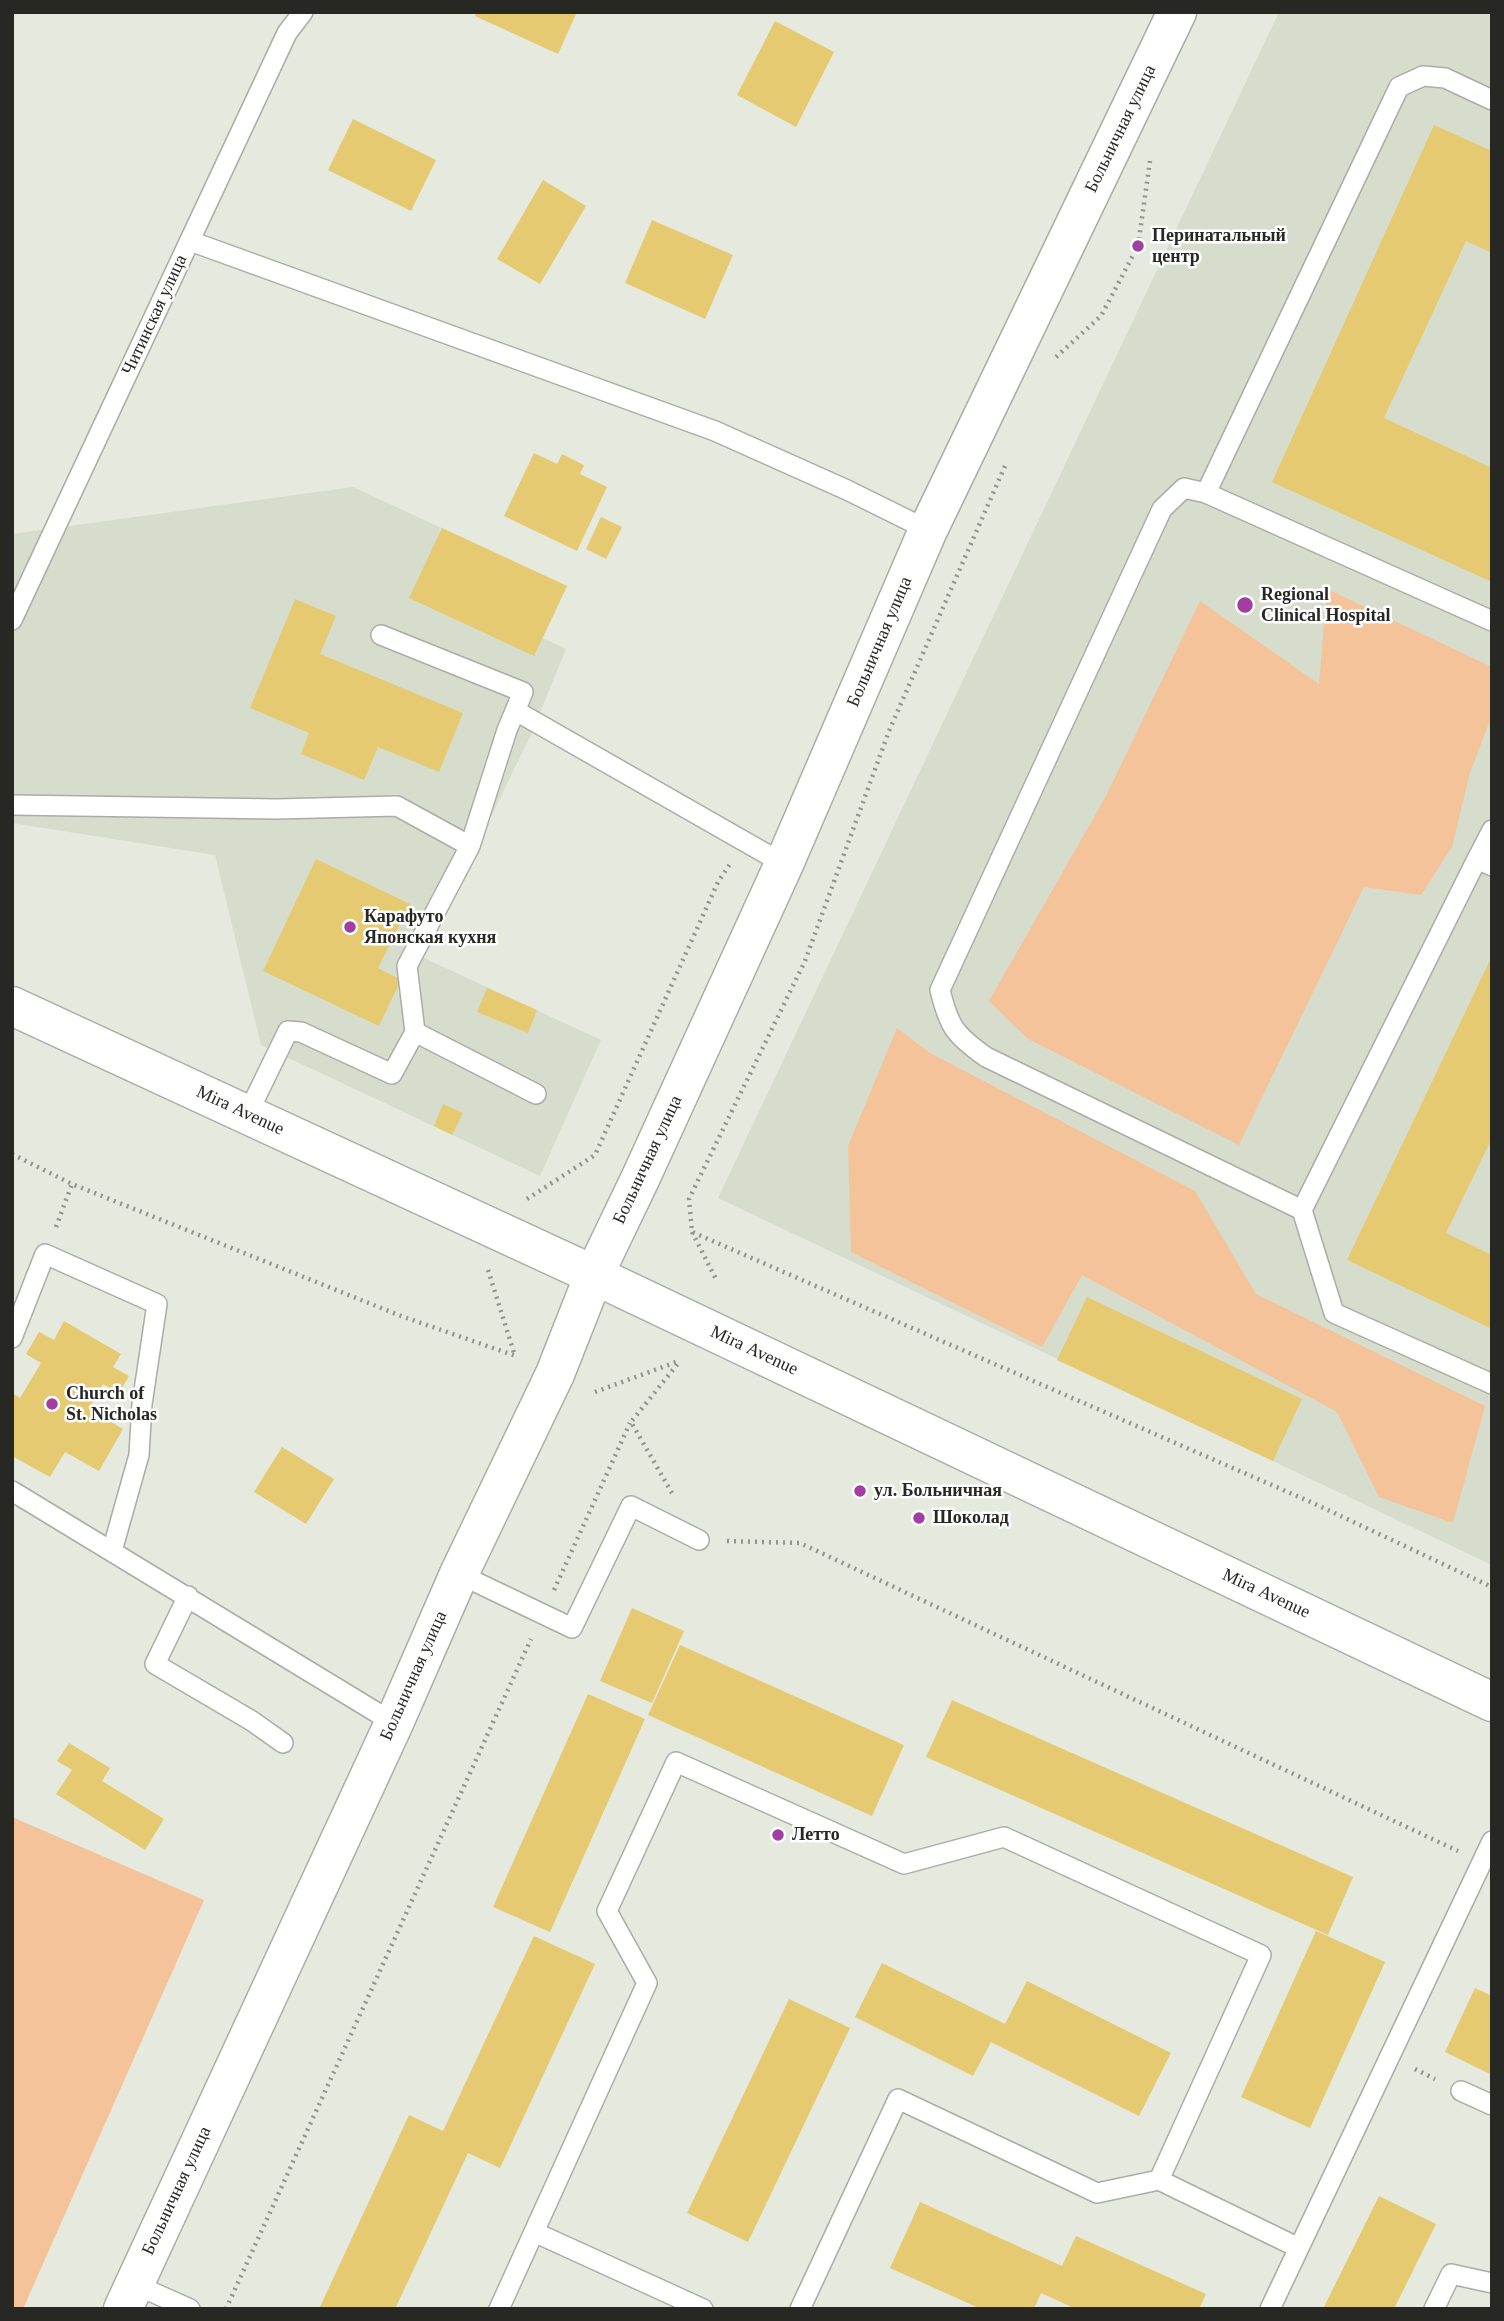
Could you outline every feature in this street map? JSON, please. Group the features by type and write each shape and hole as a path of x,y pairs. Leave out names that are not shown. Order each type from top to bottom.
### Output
{"main road":[{"name":"Больничная улица","path":"128,2297 394,1723 459,1574 555,1374 594,1275 784,864 928,530 1177,12"},
{"name":"Mira Avenue","path":"12,1006 594,1275 1492,1702"}],"lane":[{"name":"Читинская улица","path":"12,620 287,33 303,12"},
{"path":"1206,493 1399,86 1423,76 1445,78 1492,100"},
{"path":"190,241 715,430 928,530"},
{"path":"1302,1210 986,1057 962,1040 947,1020 940,990 1162,509 1184,488 1206,493 1492,621"},
{"path":"247,1115 288,1031 301,1032 392,1074 415,1032 407,966 470,846 507,730 523,692 381,635"},
{"path":"516,711 784,864"},
{"path":"12,805 277,809 397,806 470,846"},
{"path":"1492,830 1487,860 1302,1210 1334,1313 1492,1384"},
{"path":"415,1032 536,1094"},
{"path":"12,1338 45,1254 157,1304 142,1404 139,1455 112,1552"},
{"path":"12,1491 394,1723"},
{"path":"459,1574 572,1628 631,1506 699,1540"},
{"path":"188,1596 156,1664 252,1721 283,1743"},
{"path":"499,2309 647,1983 607,1911 676,1762 904,1864 1004,1837 1261,1955 1159,2180"},
{"path":"1270,2309 1492,1841"},
{"path":"1461,2091 1492,2105"},
{"path":"800,2309 898,2099 1097,2193 1159,2180 1299,2248"},
{"path":"534,2232 704,2309"},
{"path":"1434,2309 1451,2274 1492,2283"},
{"path":"128,2297 190,2309"}],"path":[{"path":"1050,363 1101,316 1138,246 1151,158"},
{"path":"717,1281 692,1232 689,1199 805,961 889,731 1006,465"},
{"path":"12,1154 72,1184 401,1315 516,1356 488,1270"},
{"path":"527,1199 595,1155"},
{"path":"45,1254 72,1184"},
{"path":"692,1232 1313,1503 1492,1587"},
{"path":"226,2309 631,1422 680,1361 595,1392"},
{"path":"631,1422 699,1540 800,1543 1482,1862"},
{"path":"1390,2057 1461,2091"}],"shaded area":[{"name":"Regional Clinical Hospital","path":"1279,12 1492,12 1492,1565 718,1198"},
{"path":"353,487 567,586 543,638 566,649 530,737 422,957 601,1040 540,1176 261,1045 215,855 12,823 12,534"},
{"path":"1327,589 1492,667 1492,715 1470,773 1452,847 1421,895 1364,887 1239,1145 1028,1039 989,1001 1106,796 1200,601 1319,684"},
{"path":"897,1028 930,1053 1195,1191 1256,1294 1485,1406 1453,1523 1379,1497 1337,1412 1082,1275 1042,1347 851,1252 848,1146"},
{"path":"12,1817 204,1900 23,2309 12,2309"}],"building":[{"path":"477,12 577,12 558,54 475,16"},
{"path":"775,21 834,52 796,127 737,95"},
{"path":"353,119 436,160 411,211 328,170"},
{"path":"1434,125 1492,151 1492,253 1466,241 1384,418 1492,468 1492,582 1272,482"},
{"path":"543,180 586,206 540,284 497,259"},
{"path":"652,220 733,255 705,319 625,283"},
{"path":"534,453 557,464 562,454 584,465 580,474 607,487 577,551 504,516"},
{"path":"601,517 622,527 606,559 586,549"},
{"path":"442,528 567,586 534,656 409,598"},
{"path":"295,599 336,616 320,654 463,713 439,772 378,747 364,780 301,754 309,733 250,708"},
{"path":"316,859 410,904 378,968 401,980 379,1026 263,971"},
{"path":"1492,956 1492,1138 1446,1233 1492,1255 1492,1329 1347,1260"},
{"path":"487,988 537,1010 528,1033 477,1012"},
{"path":"443,1104 463,1113 452,1135 434,1126"},
{"path":"1087,1297 1302,1399 1273,1461 1057,1360"},
{"name":"Church of St. Nicholas","path":"64,1321 121,1354 113,1367 129,1376 119,1393 103,1384 89,1409 123,1429 99,1471 65,1452 50,1477 12,1456 12,1393 20,1398 41,1363 26,1354 39,1332 54,1340"},
{"path":"282,1447 334,1479 306,1524 254,1492"},
{"path":"632,1608 684,1631 652,1703 600,1681"},
{"path":"680,1645 904,1745 872,1816 648,1715"},
{"path":"588,1694 645,1719 550,1932 493,1907"},
{"path":"952,1700 1353,1877 1328,1935 926,1757"},
{"path":"69,1743 110,1768 102,1781 164,1819 145,1850 56,1794 72,1770 57,1761"},
{"path":"1316,1931 1385,1962 1310,2128 1241,2097"},
{"path":"534,1936 595,1964 500,2168 468,2153 395,2309 319,2309 409,2115 443,2131"},
{"path":"882,1963 1005,2024 1027,1981 1171,2053 1139,2116 991,2042 973,2076 855,2017"},
{"path":"1475,1988 1492,1996 1492,2075 1445,2052"},
{"path":"789,1999 850,2028 748,2242 687,2213"},
{"path":"1379,2196 1436,2224 1394,2309 1323,2309"},
{"path":"920,2202 1062,2266 1076,2236 1206,2294 1199,2309 1076,2309 1041,2293 1034,2309 981,2309 890,2268"}],"place":[{"name":"Перинатальный центр","path":"1138,246"},
{"name":"Regional Clinical Hospital","path":"1245,605"},
{"name":"Карафуто Японская кухня","path":"350,927"},
{"name":"Church of St. Nicholas","path":"52,1404"},
{"name":"ул. Больничная","path":"860,1491"},
{"name":"Шоколад","path":"919,1518"},
{"name":"Летто","path":"778,1835"}]}
